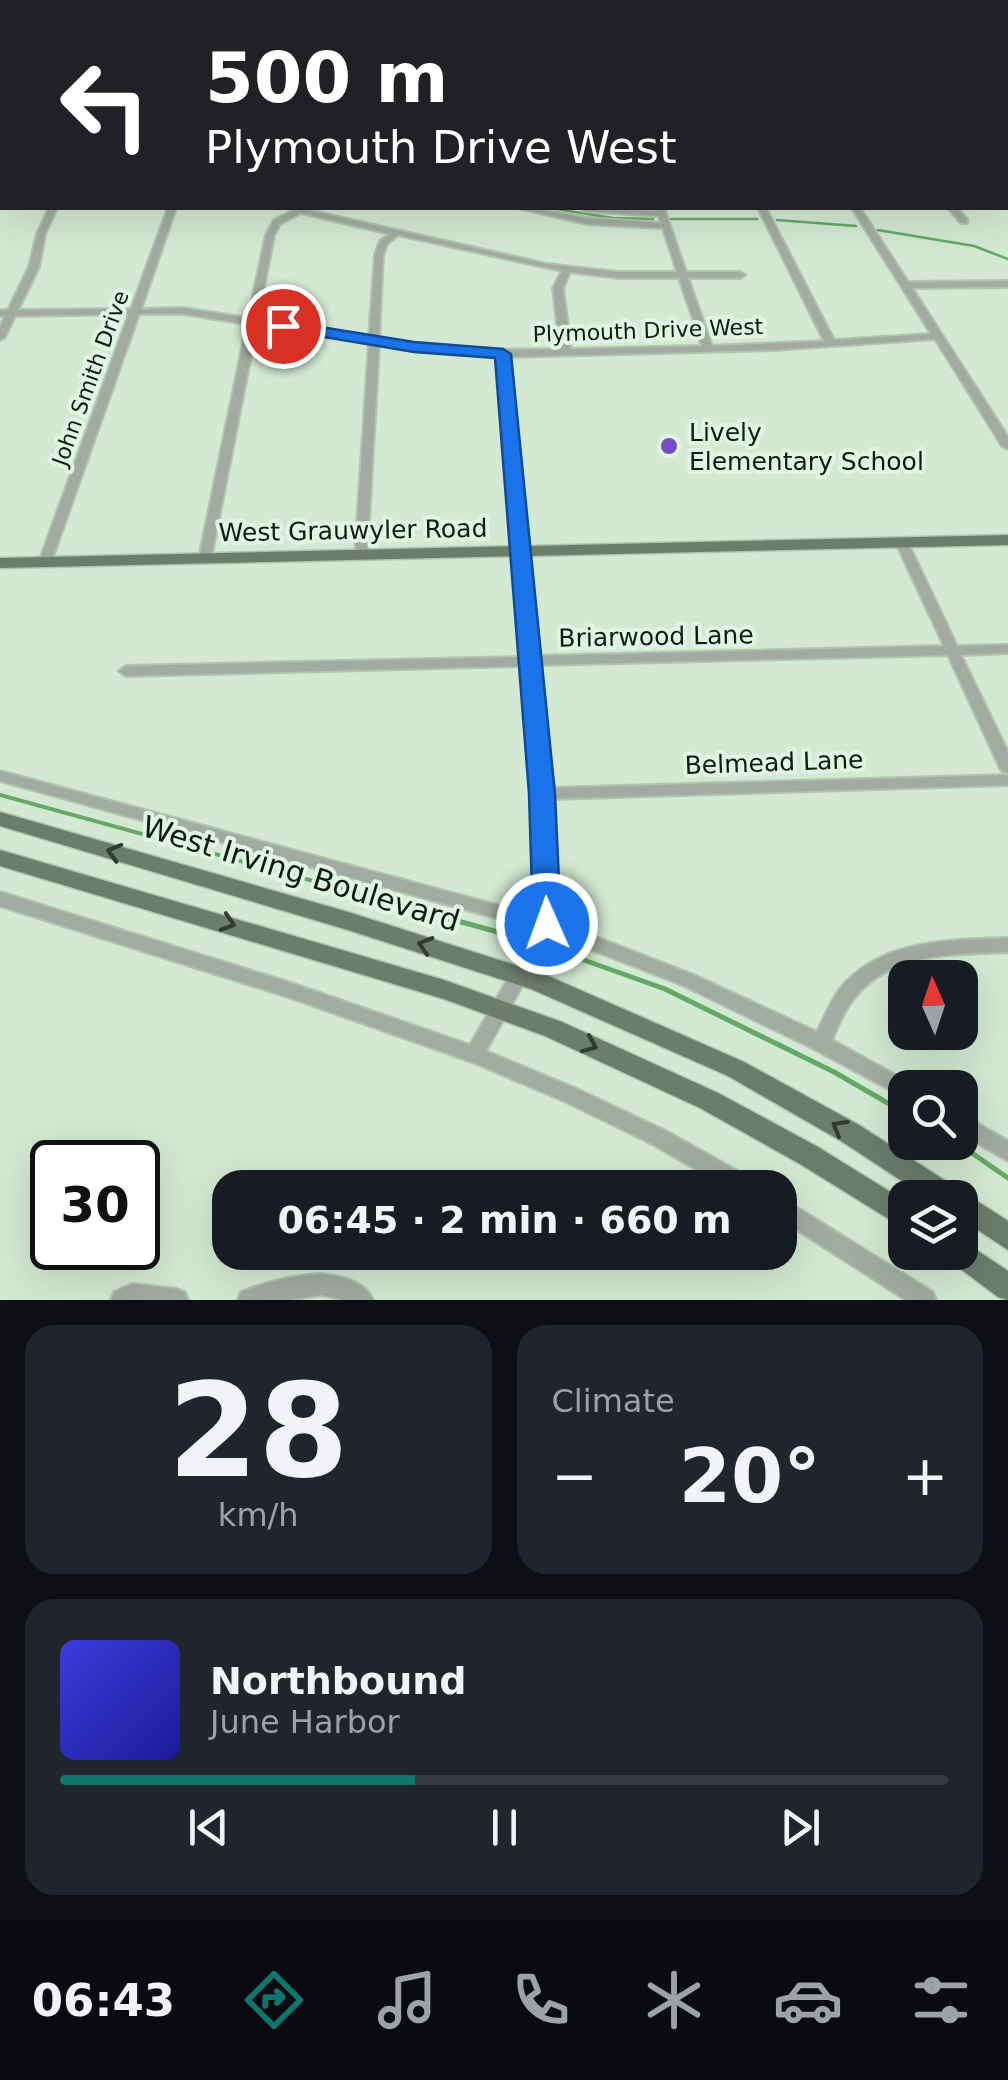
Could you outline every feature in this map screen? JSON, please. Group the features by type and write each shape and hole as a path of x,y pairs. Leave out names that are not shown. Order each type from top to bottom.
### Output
{"main road":[{"name":"West Grauwyler Road","path":"0,563 1008,540"},
{"name":"West Irving Boulevard","path":"0,820 518,975 594,1004 736,1069 923,1180"},
{"path":"1,859 149,898 500,1008 701,1097 836,1171 888,1205"},
{"path":"978,1217 1008,1238"},
{"path":"978,1266 1008,1288"}],"street":[{"path":"0,337 6,312 34,266 41,234 52,210"},
{"name":"John Smith Drive","path":"45,562 171,210"},
{"path":"204,558 272,229 293,210"},
{"path":"298,210 567,270 684,276 740,274"},
{"path":"533,210 610,224 667,226"},
{"path":"635,210 661,211 708,349"},
{"path":"763,210 830,342"},
{"path":"857,210 1008,446"},
{"path":"954,210 964,221"},
{"path":"361,555 380,247 395,234"},
{"path":"566,354 558,288 567,270"},
{"path":"906,285 1008,284"},
{"name":"Plymouth Drive West","path":"6,312 183,311 374,341 503,354 708,349 939,336"},
{"path":"474,1052 547,924 542,794 503,354"},
{"path":"902,543 1008,768"},
{"name":"Briarwood Lane","path":"126,671 1008,649"},
{"name":"West Irving Boulevard","path":"0,776 547,924 688,980 821,1043 888,1080"},
{"name":"Belmead Lane","path":"542,794 1008,780"},
{"path":"0,900 474,1052 623,1116 717,1170"},
{"path":"821,1043 846,994 885,962 940,948 1008,944"},
{"path":"978,1133 1008,1152"},
{"path":"797,1218 924,1300"},
{"path":"249,1300 296,1287 324,1285 343,1288 362,1300"},
{"path":"122,1300 132,1295 177,1300"}],"waterway":[{"path":"563,210 653,219"},
{"path":"671,219 757,219"},
{"path":"777,220 856,226"},
{"path":"878,230 974,246 1008,259"},
{"path":"0,795 357,893"},
{"path":"348,891 509,935"},
{"path":"553,949 665,989 834,1072 888,1103"},
{"path":"978,1157 1008,1178"}],"place":[{"name":"Lively Elementary School","path":"669,446"}],"route":[{"path":"283,326 414,347 503,354 542,794 547,924"}]}
